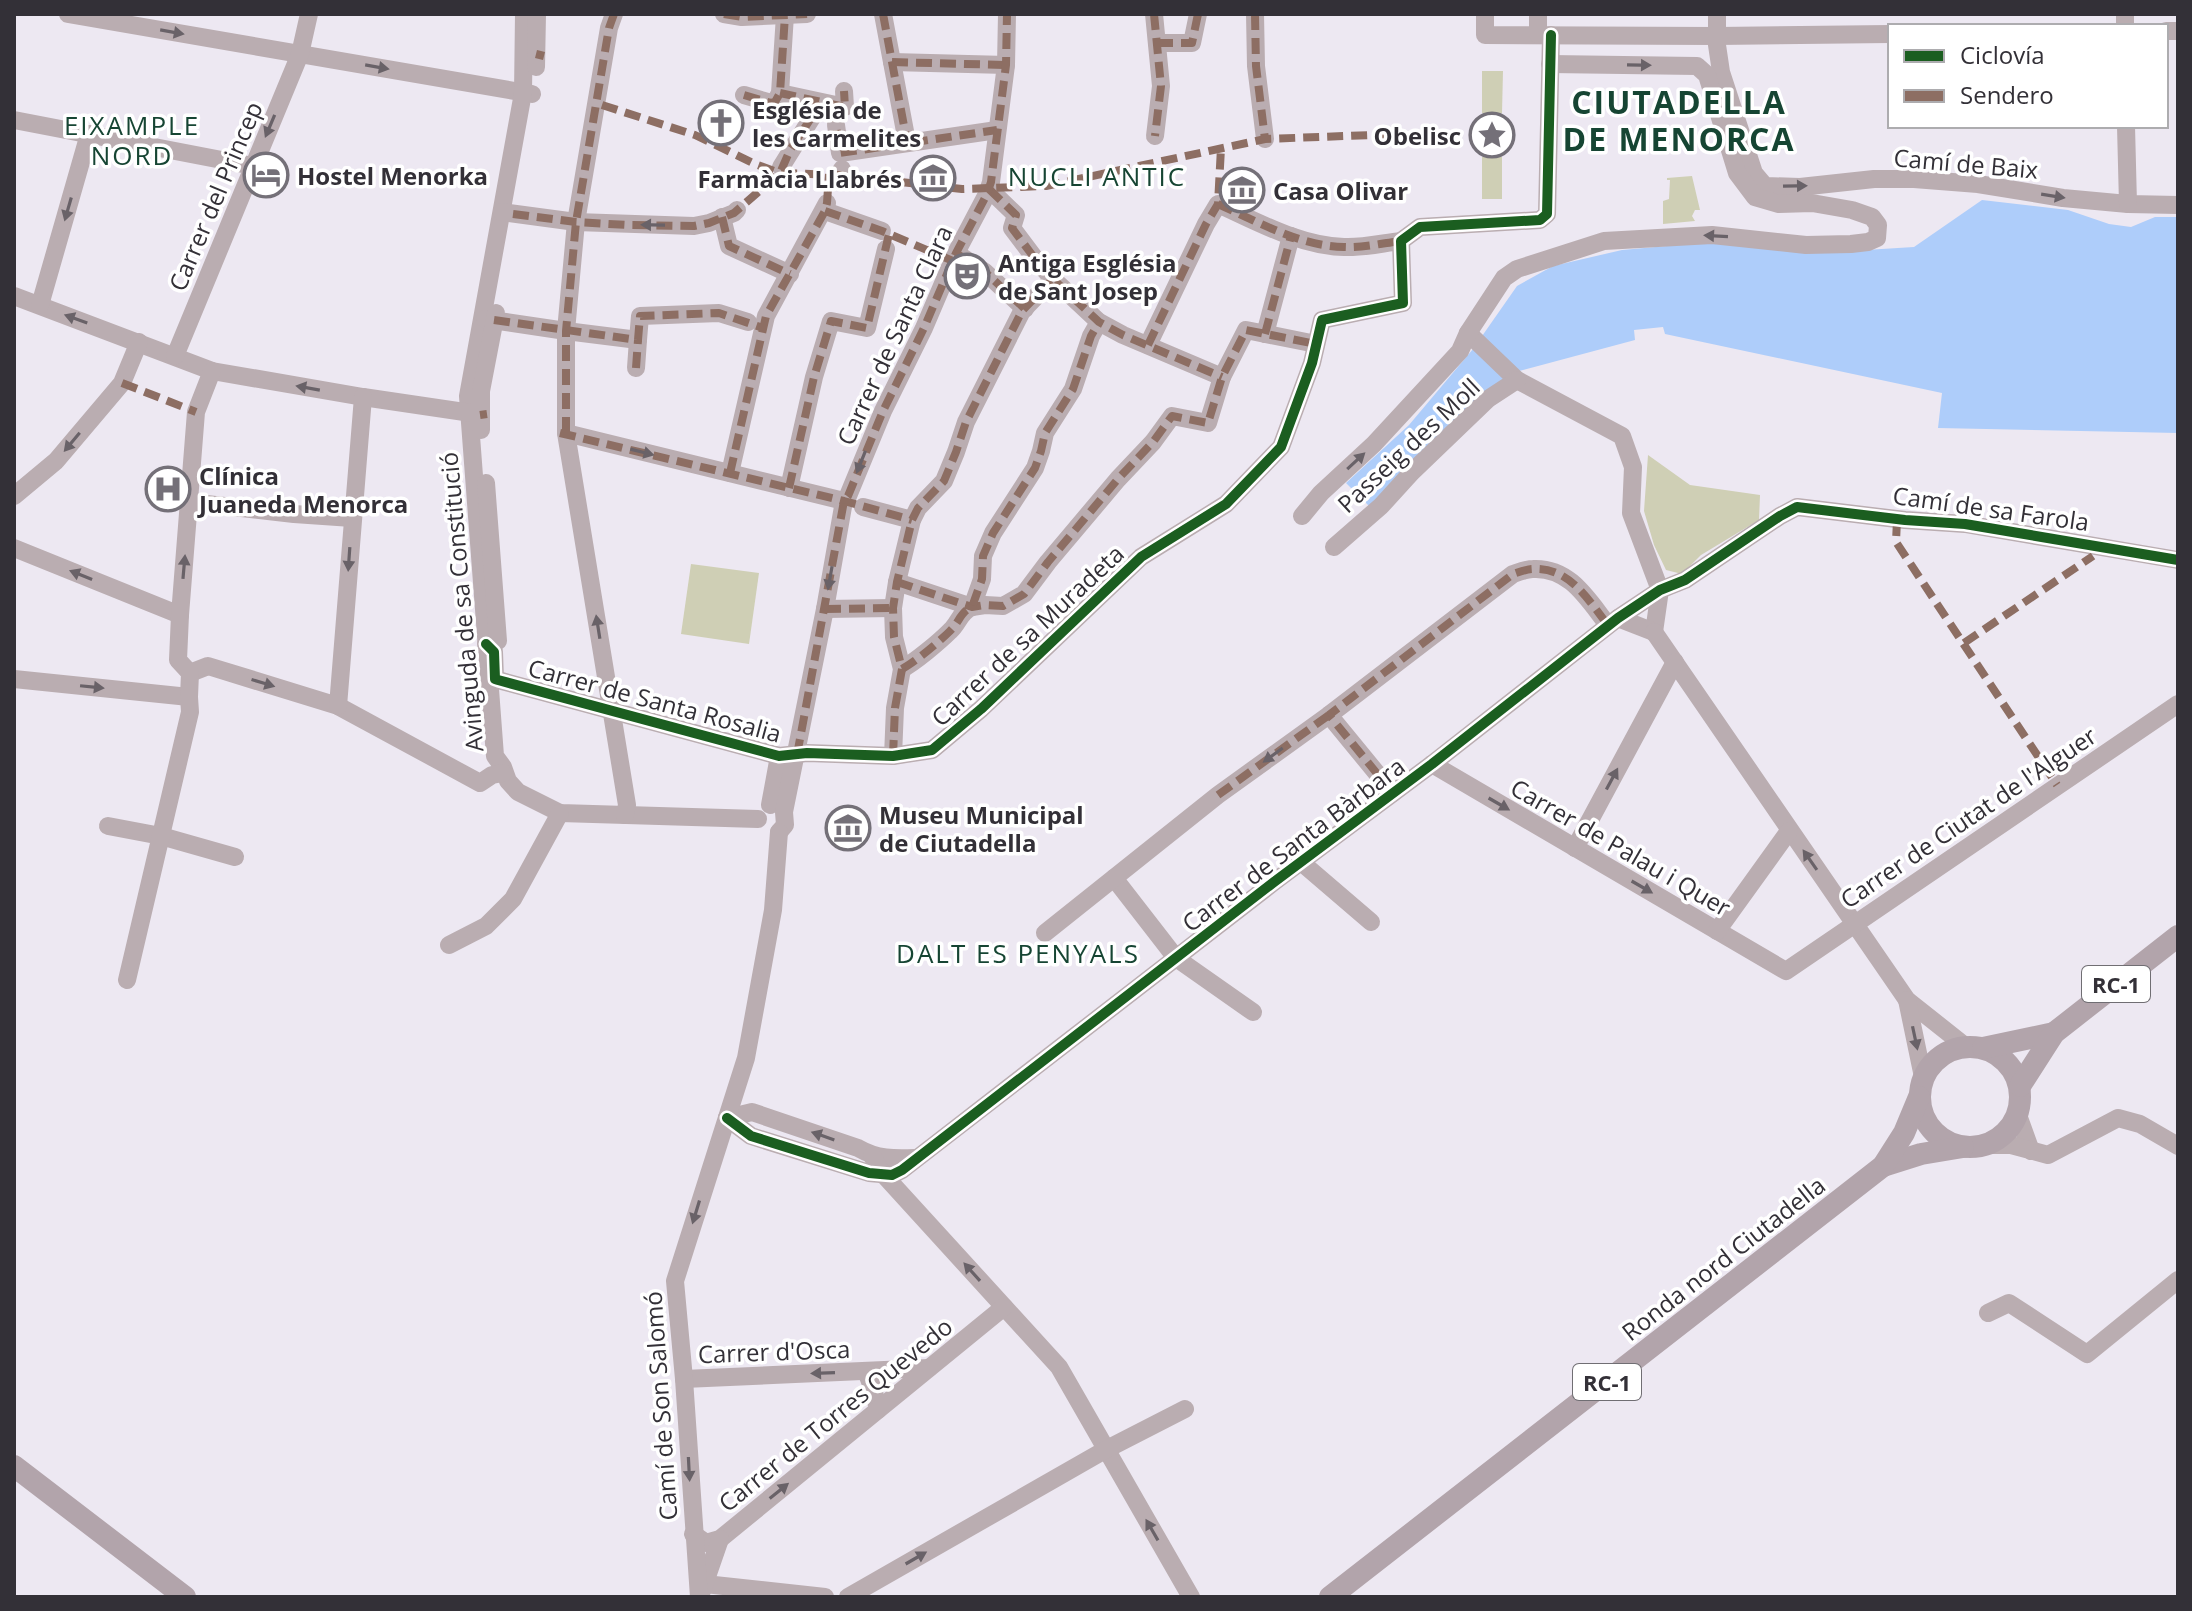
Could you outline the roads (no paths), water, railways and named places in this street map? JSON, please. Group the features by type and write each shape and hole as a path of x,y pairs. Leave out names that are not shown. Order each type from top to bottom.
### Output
{"main road":[{"name":"RC-1","path":"2018,1115 2020,1086 2054,1033 2178,936"},
{"name":"RC-1","path":"1921,1087 1932,1064 1944,1053 2054,1033"},
{"path":"1974,1047 2001,1056 2013,1069 2020,1086"},
{"path":"1921,1087 1922,1112 1931,1129 1948,1142 1963,1147"},
{"name":"Ronda nord Ciutadella","path":"1330,1597 1883,1166 1904,1133 1921,1087"},
{"path":"1986,1145 2010,1129 2018,1115"},
{"name":"RC-1","path":"1963,1147 1986,1145"},
{"name":"Ronda nord Ciutadella","path":"1883,1166 1921,1154 1963,1147"},
{"path":"14,1466 185,1597"}],"street":[{"path":"68,14 529,94"},
{"name":"Carrer del Princep","path":"175,356 300,54 309,14"},
{"name":"Avinguda de sa Constitució","path":"524,14 529,94"},
{"name":"Avinguda de sa Constitució","path":"503,770 507,753 498,680 491,541 469,385 488,319 508,213 529,94 537,14"},
{"path":"614,14 609,28 576,222 566,331 566,433 627,805 625,815"},
{"path":"724,14 742,17 807,14"},
{"path":"883,14 907,142"},
{"name":"Carrer de Santa Clara","path":"771,812 825,609 844,501 956,253 989,189 1006,65 1007,14"},
{"path":"1154,14 1161,86 1155,136"},
{"path":"1157,43 1192,43 1198,14"},
{"path":"1255,14 1256,66 1265,139"},
{"path":"1485,14 1485,35 1888,34"},
{"path":"1148,345 1218,204 1291,236 1345,247 1401,241 1420,227 1540,220 1547,214 1550,64 1538,14"},
{"path":"1717,14 1717,36"},
{"path":"744,95 775,102 780,93 795,15"},
{"name":"Camí de Baix","path":"1717,36 1721,72 1732,110 1754,173 1765,186 1800,187 1874,179 1914,179 1978,184 2063,198 2178,205"},
{"path":"892,62 1006,65"},
{"path":"1302,516 1473,338 1497,287 1517,269 1604,241 1712,235 1806,245 1840,245 1877,238 1878,225 1872,217 1852,210 1812,203 1779,204 1755,197 1737,173 1707,75 1697,66 1550,64"},
{"path":"780,93 834,109"},
{"path":"834,109 840,163 907,142 997,130"},
{"path":"781,167 834,109"},
{"path":"14,120 253,166"},
{"path":"2126,128 2128,204"},
{"path":"40,305 89,134"},
{"path":"989,189 1016,215 1012,228 1036,260 1099,322 1222,377"},
{"path":"730,473 757,325 766,316 826,207 886,238 867,328 831,321 814,377 789,488"},
{"path":"508,213 576,222 694,226 730,213 729,246 790,274"},
{"path":"1265,334 1291,236"},
{"name":"Carrer de sa Muradeta","path":"788,756 807,753 893,756 932,750 981,709 1141,557 1226,504 1281,447 1312,363 1322,320 1403,303 1401,241"},
{"path":"956,253 985,272 1025,309"},
{"path":"893,756 895,708 902,669 894,637 893,608 912,520 918,508 944,481 966,422 1022,311 1053,279"},
{"path":"14,296 212,371 474,414"},
{"path":"636,368 640,316 719,313 757,325"},
{"path":"488,319 638,340"},
{"path":"972,607 982,579 983,556 988,544 1006,510 1035,468 1045,433 1073,389 1099,322"},
{"path":"902,669 915,662 951,630 964,610 985,605 1003,606 1024,594 1172,416 1208,423 1222,377 1246,330 1316,344"},
{"path":"1473,338 1514,378 1622,436 1633,467 1631,513 1660,590 1654,632"},
{"path":"14,496 56,461 122,383 139,342"},
{"path":"127,980 190,712 190,673 178,660 180,615 196,412 212,371"},
{"name":"Passeig des Moll","path":"1334,547 1381,506 1488,399 1514,378"},
{"path":"338,706 363,397"},
{"name":"Avinguda de sa Constitució","path":"474,414 495,756 503,770"},
{"path":"566,433 844,501"},
{"path":"189,502 352,518"},
{"path":"863,507 912,520"},
{"name":"Carrer de Santa Bàrbara","path":"883,1174 892,1175 902,1170 1432,764 1613,621 1660,590 1685,580 1797,507"},
{"name":"Camí de sa Farola","path":"1797,507 1897,520 1965,524 2178,560"},
{"path":"14,548 180,615"},
{"path":"1045,933 1218,795 1329,715 1513,574 1533,569 1554,572 1574,582 1613,621 1654,632 1907,1000 1974,1047"},
{"path":"897,582 972,607"},
{"path":"825,609 893,608"},
{"name":"Carrer de Santa Rosalia","path":"486,644 494,652 495,679 788,756"},
{"path":"1575,848 1675,662"},
{"path":"190,673 208,666 338,706 480,783 503,770 518,792 560,813 771,812"},
{"path":"14,679 189,697"},
{"name":"Carrer de Ciutat de l'Alguer","path":"1786,971 2178,704"},
{"path":"1329,715 1393,793"},
{"name":"Carrer de Palau i Quer","path":"1432,764 1786,971"},
{"path":"752,1112 746,1102 745,1063 773,910 779,832 769,833 761,828 771,812"},
{"path":"449,945 486,926 513,899 560,813"},
{"path":"108,826 161,836 235,857"},
{"path":"1717,931 1789,831"},
{"path":"1301,862 1371,922"},
{"path":"1114,878 1176,958"},
{"name":"Carrer de Santa Bàrbara","path":"1176,958 1253,1012"},
{"path":"1907,1000 1921,1087"},
{"name":"Camí de Son Salomó","path":"710,1583 693,1534 675,1281 745,1063"},
{"path":"727,1118 752,1112 858,1148 872,1156 915,1158"},
{"path":"2018,1115 2031,1151"},
{"path":"727,1118 751,1136 869,1173 883,1174"},
{"path":"1986,1145 2011,1145 2048,1155 2118,1118 2140,1124 2178,1146"},
{"path":"872,1156 883,1174 1059,1367 1191,1597"},
{"path":"1988,1313 2009,1303 2087,1354 2178,1280"},
{"name":"Carrer de Torres Quevedo","path":"693,1534 706,1543 720,1539 1004,1307"},
{"name":"Carrer d'Osca","path":"684,1379 929,1368"},
{"name":"Carrer d'Osca","path":"866,1371 878,1410"},
{"path":"848,1597 1105,1450 1185,1409"},
{"name":"Camí de Son Salomó","path":"693,1534 710,1583"},
{"path":"720,1539 710,1583 825,1597"}],"water":[{"path":"1982,200 2068,210 2109,224 2131,227 2155,217 2178,217 2178,433 1938,428 1942,393 1665,334 1663,327 1634,330 1635,340 1519,371 1371,508 1346,483 1409,425 1473,349 1517,286 1553,266 1622,250 1712,242 1817,253 1914,247"}],"place":[{"name":"Església de les Carmelites","path":"721,123"},
{"name":"Obelisc","path":"1492,135"},
{"name":"Hostel Menorka","path":"266,175"},
{"name":"Farmàcia Llabrés","path":"933,178"},
{"name":"Casa Olivar","path":"1242,190"},
{"name":"Antiga Església de Sant Josep","path":"967,276"},
{"name":"Clínica Juaneda Menorca","path":"168,489"},
{"name":"Museu Municipal de Ciutadella","path":"848,828"}],"district":[{"name":"CIUTADELLA DE MENORCA","path":"1679,120"},
{"name":"EIXAMPLE NORD","path":"132,140"},
{"name":"NUCLI ANTIC","path":"1097,176"},
{"name":"DALT ES PENYALS","path":"1018,953"}]}
